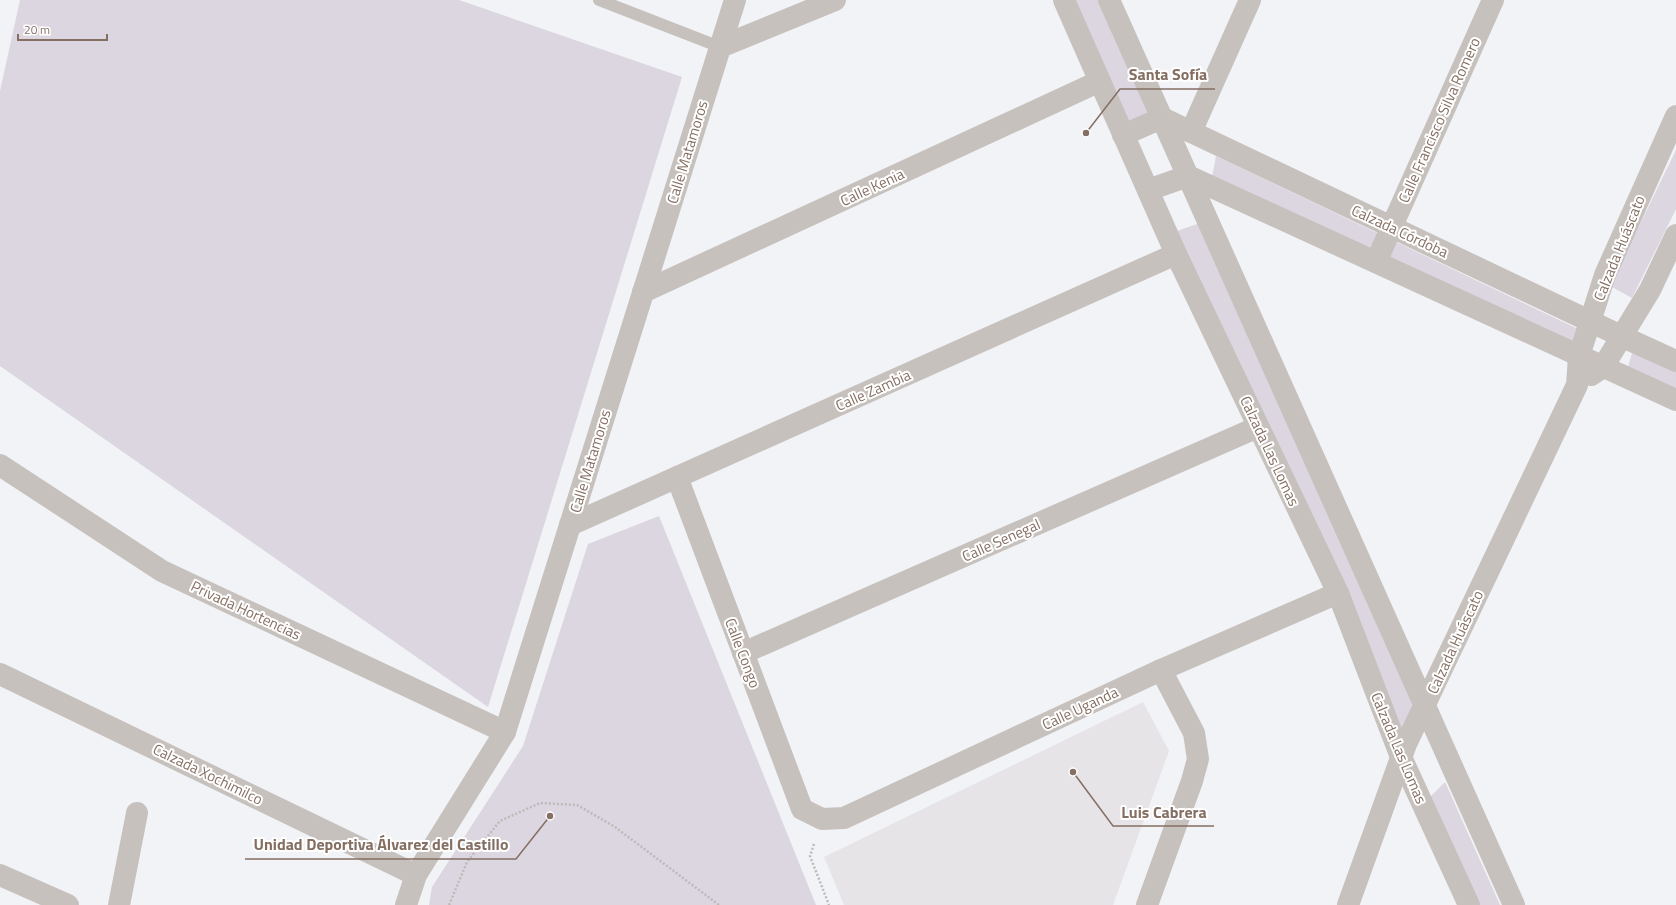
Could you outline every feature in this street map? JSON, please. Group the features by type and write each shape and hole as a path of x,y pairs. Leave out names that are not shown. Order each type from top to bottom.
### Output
{"street":[{"name":"Calle Matamoros","path":"406,905 416,875 505,732 736,0"},
{"path":"720,47 835,0"},
{"name":"Calzada Las Lomas","path":"1064,0 1176,254 1338,594 1401,756 1468,905"},
{"path":"1109,0 1514,905"},
{"path":"1191,132 1250,0"},
{"name":"Calle Francisco Silva Romero","path":"1376,262 1493,0"},
{"name":"Calle Kenia","path":"643,292 1100,81"},
{"path":"1123,135 1162,118"},
{"name":"Calzada Córdoba","path":"1162,118 1676,361"},
{"name":"Calzada Huáscato","path":"1348,905 1401,756 1578,385 1579,356 1605,275 1675,122"},
{"path":"1148,190 1188,176 1676,400"},
{"name":"Calzada Huáscato","path":"1578,385 1603,367 1650,290 1676,235"},
{"name":"Calle Zambia","path":"570,525 1176,254"},
{"name":"Calle Senegal","path":"743,653 1258,427"},
{"name":"Privada Hortencias","path":"0,465 162,571 505,732"},
{"name":"Calle Congo","path":"677,477 802,809 822,818"},
{"name":"Calle Uganda","path":"822,818 844,818 1161,670 1338,594"},
{"path":"1147,905 1192,781 1198,759 1194,733 1161,670"},
{"name":"Calzada Xochimilco","path":"0,674 416,875"},
{"path":"119,905 137,813"},
{"path":"0,875 68,905"}],"lane":[{"path":"599,0 720,47"}],"path":[{"path":"449,905 467,862 500,821 540,803 577,805 615,827 719,905"},
{"path":"822,818 810,856 829,905"}],"shaded area":[{"path":"20,0 459,0 682,77 488,707 0,366 0,91"},
{"path":"1073,0 1106,0 1162,118 1131,132"},
{"path":"1676,150 1676,209 1632,298 1610,286"},
{"path":"1216,156 1578,329 1571,352 1212,177"},
{"path":"1200,223 1425,706 1406,744 1174,232"},
{"path":"1633,350 1676,369 1676,393 1627,370"},
{"path":"659,516 816,905 429,905 432,887 523,746 588,544"},
{"path":"1143,702 1169,751 1113,905 844,905 824,857"},
{"path":"1445,782 1500,905 1478,905 1430,797"}],"place":[{"name":"Santa Sofía","path":"1086,133"},
{"name":"Luis Cabrera","path":"1073,772"},
{"name":"Unidad Deportiva Álvarez del Castillo","path":"550,816"}]}
